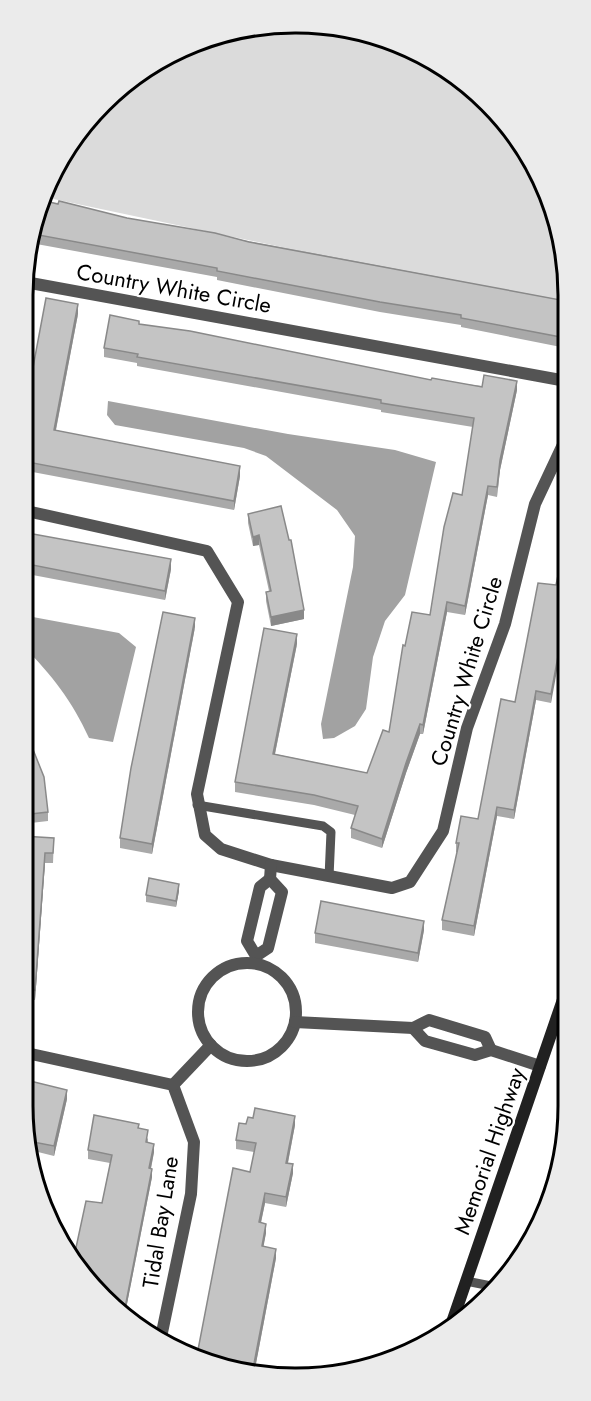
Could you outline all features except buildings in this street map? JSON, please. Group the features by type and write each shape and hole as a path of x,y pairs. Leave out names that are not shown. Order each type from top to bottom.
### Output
{"street":[{"name":"Country White Circle","path":"34,284 558,380"},
{"name":"Country White Circle","path":"33,512 207,551 238,602 197,794 197,805 205,835 220,849 271,865 392,888 410,882 443,831 467,728 505,624 535,504 558,455"},
{"path":"270,879 260,887 247,941 255,960 276,974 291,991 295,1006 295,1022 289,1038 278,1050 264,1058 248,1061 231,1059 211,1045 199,1024 198,1008 202,992 211,978 224,969 255,960 268,948 282,892 270,879 271,865"},
{"name":"Memorial Highway","path":"455,1314 558,1013"},
{"path":"295,1022 413,1028 429,1020 485,1036 492,1050"},
{"path":"413,1028 425,1041 475,1055 492,1050 540,1066"},
{"path":"33,1054 173,1085 211,1045"},
{"name":"Tidal Bay Lane","path":"162,1332 191,1194 194,1142 173,1085"}],"lane":[{"path":"197,805 323,826 331,832 329,877"},
{"path":"466,1281 487,1285"}],"shaded area":[{"path":"296,33 347,38 396,53 427,68 469,98 493,122 523,164 544,211 556,261 558,305 52,199 68,164 98,122 122,98 164,68 211,47 261,35"},
{"path":"108,401 288,434 395,450 436,462 405,595 385,621 373,657 366,709 355,726 334,738 323,739 321,724 353,567 355,536 337,510 266,456 244,448 115,425 107,415"},
{"path":"33,617 119,633 136,647 113,742 89,738 76,712 33,656"}]}
